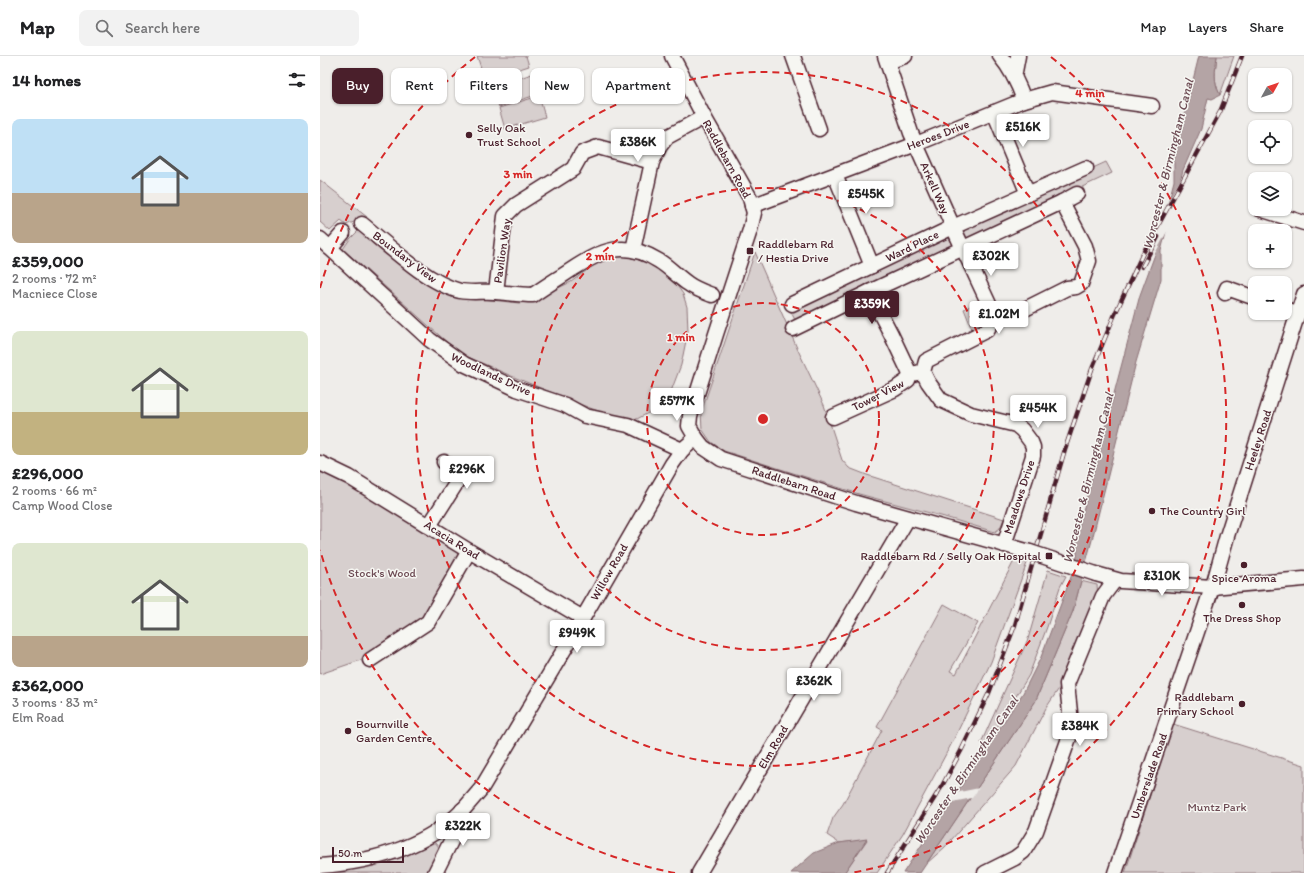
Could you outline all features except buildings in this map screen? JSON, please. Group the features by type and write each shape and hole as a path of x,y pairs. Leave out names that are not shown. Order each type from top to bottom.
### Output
{"street":[{"name":"Raddlebarn Road","path":"672,56 704,117 750,198 754,213 750,230 690,416 689,426 702,448 721,459 856,503 1004,544 1115,580 1212,587 1304,579"},
{"path":"793,56 819,129"},
{"path":"886,59 905,56"},
{"path":"1000,56 1008,66 1019,86 1024,100"},
{"path":"1014,77 1018,56"},
{"name":"Arkell Way","path":"886,59 916,144 963,249 996,317"},
{"name":"Heroes Drive","path":"752,206 916,144 1024,100 1052,92 1152,106"},
{"path":"994,112 1028,194"},
{"path":"633,250 652,162 660,146 667,137 704,117"},
{"name":"Pavilion Way","path":"496,292 505,216 516,205 573,169 582,154 598,146 652,162"},
{"name":"Ward Place","path":"792,304 953,227 1086,168"},
{"name":"Ward Place","path":"835,175 872,266"},
{"path":"793,329 1077,194"},
{"path":"996,317 1023,310 1067,288 1076,287 1081,284 1089,261 1085,246 1062,202"},
{"path":"1276,216 1304,223"},
{"name":"Boundary View","path":"362,224 396,252 438,282 460,291 533,295 588,259 603,252 617,249 633,250 657,260 670,268 688,284 712,295"},
{"name":"Woodlands Drive","path":"343,233 325,244 430,340 464,364 517,389 565,405 584,416 628,426 682,450"},
{"path":"1225,293 1227,288 1248,296"},
{"name":"Meadows Drive","path":"873,290 891,334 916,373 928,382 941,400 971,414 1016,425 1031,442 1033,447 1033,456 1004,544"},
{"name":"Heeley Road","path":"1292,311 1304,294"},
{"name":"Tower View","path":"834,417 895,389 916,373 926,361 987,330 996,317"},
{"name":"Heeley Road","path":"1212,587 1289,320"},
{"name":"Willow Road","path":"320,866 358,862 388,854 406,847 427,836 462,810 481,789 583,618 672,464 682,450 696,438"},
{"name":"Acacia Road","path":"320,463 349,477 469,551 583,618"},
{"path":"429,526 459,479 458,473 455,469 443,463"},
{"name":"Elm Road","path":"699,873 908,518"},
{"path":"370,660 428,622 469,551"},
{"path":"985,873 1015,858 1023,852 1036,831 1069,738 1071,722 1068,684 1103,596 1115,580"},
{"name":"Umberslade Road","path":"1115,873 1212,587"},
{"name":"Willow Road","path":"435,873 459,825 462,810"}],"green space":[{"path":"477,56 526,56 529,66 522,68 481,68"},
{"path":"1217,56 1234,56 1220,95 1215,80"},
{"path":"530,75 530,97 522,100 522,77"},
{"path":"530,99 530,104 541,104 545,117 505,129 499,108 512,104 522,104 522,101"},
{"path":"498,104 508,104 499,107"},
{"path":"1106,162 1112,173 967,241 962,228"},
{"path":"320,180 367,217 346,225 341,221 330,231 320,222"},
{"path":"360,229 454,296 519,303 528,302 571,282 606,256 624,255 648,263 670,276 683,294 687,307 688,331 681,365 670,394 650,412 637,419 617,418 509,375 459,353 343,249"},
{"path":"948,235 954,247 795,320 789,308"},
{"path":"755,252 824,405 842,460 849,468 1004,519 1000,528 995,532 859,494 724,451 711,442 702,429 701,413"},
{"path":"979,302 984,318 981,323 972,329 964,309"},
{"name":"Stock's Wood","path":"320,466 465,552 426,620 370,657 320,674"},
{"path":"1016,557 1027,563 991,662 954,739 903,834 877,873 844,873 867,840 839,843 827,835 833,818 843,804 882,730 877,727 944,604 978,623 950,671 956,674"},
{"path":"1048,570 1066,576 1060,587 1029,675 985,747 981,743 1028,639"},
{"path":"1081,581 1097,585 1098,597 1066,678 1046,708 1016,766 945,847 926,864 1035,702 1073,611"},
{"name":"Muntz Park","path":"1173,724 1304,765 1304,873 1125,873"},
{"path":"429,841 437,844 440,850 427,873 320,873"}],"shaded area":[{"path":"1199,56 1217,56 1215,80 1220,95 1212,99 1208,98 1201,129 1183,170 1161,251 1161,279 1136,362 1073,611 1035,702 920,873 903,873 1023,693 1041,657 1071,577 1077,557 1077,534 1140,295 1154,257 1174,181 1174,156"},
{"path":"867,839 844,873 791,873 814,853 839,843"}],"pier":[{"path":"1188,165 1169,228 1152,259 1164,209"},
{"path":"979,788 972,798 948,803 955,793"}],"railway":[{"path":"887,873 942,786 989,693 1015,625 1065,449 1092,369 1143,253 1220,112 1242,56"},
{"path":"1142,267 1158,237"}],"place":[{"name":"Selly Oak Trust School","path":"469,135"},
{"name":"Raddlebarn Rd / Hestia Drive","path":"750,251"},
{"name":"The Country Girl","path":"1152,511"},
{"name":"Raddlebarn Rd / Selly Oak Hospital","path":"1049,556"},
{"name":"Spice Aroma","path":"1244,565"},
{"name":"The Dress Shop","path":"1242,605"},
{"name":"Raddlebarn Primary School","path":"1242,704"},
{"name":"Bournville Garden Centre","path":"348,731"}],"water label":[{"name":"Worcester & Birmingham Canal","path":"1168,164"},
{"name":"Worcester & Birmingham Canal","path":"1088,478"},
{"name":"Worcester & Birmingham Canal","path":"966,770"}]}
